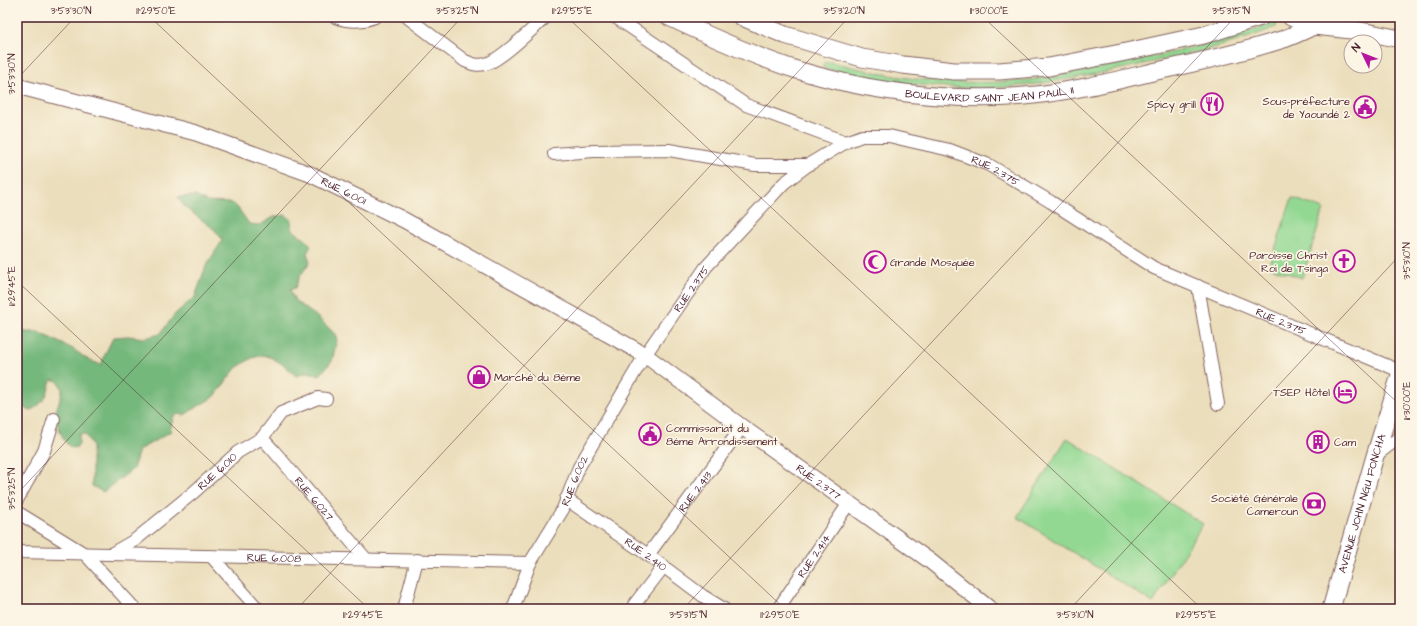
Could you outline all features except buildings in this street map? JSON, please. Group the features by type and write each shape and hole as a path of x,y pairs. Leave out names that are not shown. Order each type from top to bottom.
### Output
{"main road":[{"name":"BOULEVARD SAINT JEAN PAUL II","path":"669,17 707,35 778,63 855,85 911,95 977,98 1026,96 1083,87 1208,60 1286,38 1331,17"},
{"name":"BOULEVARD SAINT JEAN PAUL II","path":"742,17 805,42 862,58 954,71 999,71 1049,67 1121,53 1204,35 1261,17"},
{"path":"1291,17 1314,26 1361,31 1400,39"},
{"name":"AVENUE JOHN NGU FONCHA","path":"1331,609 1400,375"}],"street":[{"path":"335,17 342,20 365,21 375,17"},
{"path":"407,17 465,61 475,65 487,64 501,56 546,17"},
{"path":"615,17 746,105 846,142"},
{"name":"RUE 6.001","path":"17,86 196,133 310,174 404,220 645,356"},
{"name":"RUE 2.375","path":"645,356 706,267 784,183 808,165 846,142 862,136 889,136 950,150 989,165 1051,202 1154,268 1400,371"},
{"path":"554,154 623,150 669,150 755,165 808,165"},
{"path":"1198,286 1218,404"},
{"name":"RUE 2.377","path":"645,356 930,561 990,609"},
{"name":"RUE 6.002","path":"513,609 530,563 563,509 579,467 645,356"},
{"name":"RUE 6.010","path":"111,554 135,540 194,492 238,452 262,438 281,414 318,398 326,399"},
{"path":"17,500 44,451 54,419"},
{"name":"RUE 2.413","path":"648,555 742,427"},
{"path":"1375,456 1400,437"},
{"name":"RUE 6.027","path":"262,438 366,559"},
{"name":"RUE 2.410","path":"566,499 664,566 703,596 724,609"},
{"name":"RUE 2.414","path":"778,609 849,503"},
{"path":"17,512 85,554 135,609"},
{"name":"RUE 6.008","path":"17,552 530,563"},
{"path":"211,556 258,609"},
{"path":"404,609 417,560"},
{"path":"632,609 664,566"}],"green space":[{"path":"1273,22 1277,23 1276,27 1244,39 1197,52 1096,74 1016,86 960,88 933,86 878,79 824,68 822,66 825,62 830,62 873,72 916,79 962,82 1022,81 1077,72 1176,52 1209,44"},
{"path":"196,196 207,202 232,203 238,208 249,224 260,225 274,217 285,215 292,220 292,229 311,246 307,253 310,262 300,276 295,288 290,291 296,302 315,315 335,334 337,340 332,361 319,376 309,372 296,376 284,365 270,357 264,355 252,358 236,368 215,396 184,415 178,414 173,417 170,432 139,450 133,469 103,492 92,486 92,445 85,434 79,434 79,444 77,447 71,448 62,435 56,413 62,393 59,383 56,380 51,380 45,398 30,411 17,404 17,324 25,332 38,332 101,365 113,338 128,336 145,338 160,334 175,314 195,297 206,266 222,241 216,232 184,206 178,197"},
{"path":"1292,198 1324,209 1302,278 1269,267"},
{"path":"1067,438 1203,524 1153,603 1017,517"}],"place":[{"name":"Spicy grill","path":"1212,104"},
{"name":"Sous-préfecture de Yaoundé 2","path":"1365,107"},
{"name":"Paroisse Christ Roi de Tsinga","path":"1344,261"},
{"name":"Grande Mosquée","path":"875,262"},
{"name":"Marché du 8ème","path":"479,377"},
{"name":"TSEP Hôtel","path":"1345,392"},
{"name":"Commissariat du 8éme Arrondissement","path":"650,434"},
{"name":"Cam","path":"1318,442"},
{"name":"Société Générale Cameroun","path":"1314,504"}]}
